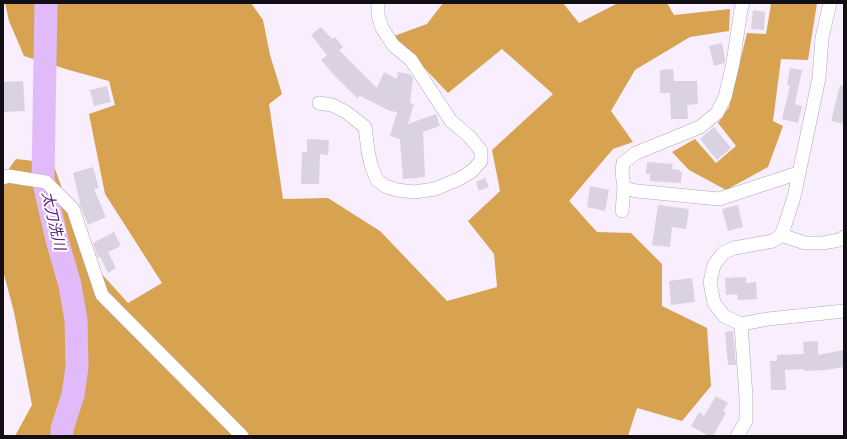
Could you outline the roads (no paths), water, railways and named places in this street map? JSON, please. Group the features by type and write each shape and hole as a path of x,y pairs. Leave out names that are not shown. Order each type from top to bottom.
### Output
{"street":[{"path":"318,103 332,105 346,112 365,127 371,165 377,180 385,186 398,190 414,192 435,189 459,179 472,171 481,161 481,151 470,137 451,121 411,60 393,45 382,28 378,15 378,3"},
{"path":"622,211 624,188 622,172 623,163 636,153 700,127 717,113 725,97 733,63 743,3"},
{"path":"830,3 822,38 819,78 791,211 781,235 773,240 734,248 723,253 714,265 710,282 714,303 724,316 740,324 768,319 844,311"},
{"path":"624,188 638,192 719,199 798,173"},
{"path":"3,178 8,176 46,182 73,209 102,294 242,436"},
{"path":"781,235 805,243 823,243 839,240 844,237"},
{"path":"737,436 746,421 746,397 740,324"}],"waterway":[{"name":"太刀洗川","path":"46,3 43,179 57,240 70,285 76,320 77,367 73,395 62,429 62,436"}]}
